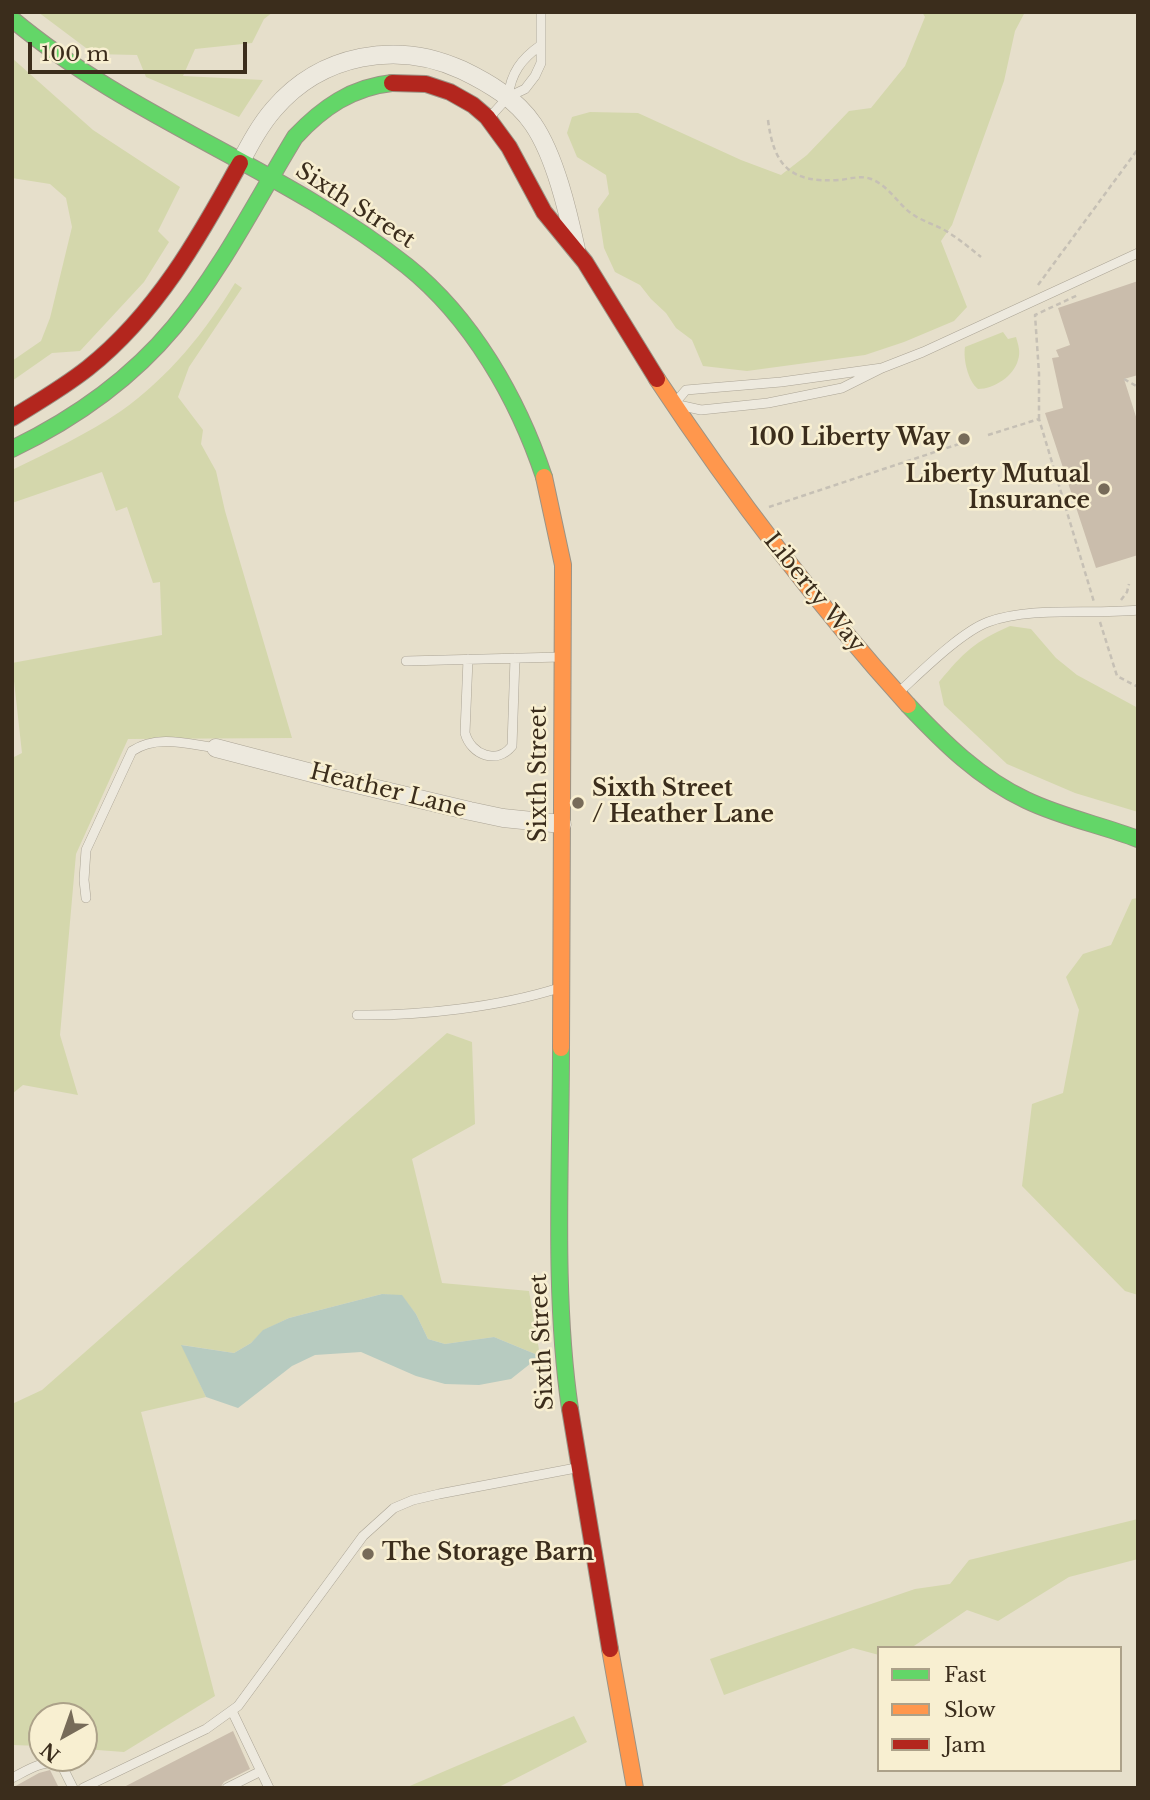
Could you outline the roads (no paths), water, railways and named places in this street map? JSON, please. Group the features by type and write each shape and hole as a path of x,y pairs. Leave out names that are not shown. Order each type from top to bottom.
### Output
{"main road":[{"name":"Sixth Street","path":"12,19 43,45 86,74 362,232 408,267 444,302 488,359 519,414 549,491 563,565 562,1336 569,1415 635,1788"},
{"name":"Liberty Way","path":"12,449 44,434 88,406 153,351 190,306 295,137 313,117 338,100 369,86 404,81 429,85 466,100 488,118 552,225 576,250 674,404 793,570 898,694 963,761 1014,794 1138,839"},
{"path":"12,418 45,399 87,369 108,352 144,315 193,246 240,163"}],"street":[{"name":"Liberty Way","path":"240,163 265,120 286,96 329,67 364,55 400,54 436,60 471,75 508,97 532,123 542,140 567,211 576,250"},
{"name":"Heather Lane","path":"216,748 470,811 503,818 562,824"}],"lane":[{"path":"488,118 508,97 524,89 536,76 541,64 541,12"},
{"path":"508,97 511,76 529,54 541,45"},
{"path":"881,368 781,382 720,385 686,390 674,404 701,410 811,396 842,388 1138,253"},
{"path":"898,694 943,653 985,623 1007,616 1033,613 1138,610"},
{"path":"405,661 563,657"},
{"path":"468,659 465,733 468,743 481,755 496,756 507,752 512,746 515,659"},
{"path":"86,898 86,850 132,751 153,741 216,748"},
{"path":"357,1015 387,1015 471,1006 561,988"},
{"path":"83,1788 206,1729 232,1711 251,1691 363,1536 394,1508 439,1494 578,1468"},
{"path":"232,1711 269,1788"},
{"path":"12,1778 40,1764 55,1762 61,1764 73,1788"},
{"path":"227,1788 261,1771"},
{"path":"108,1776 113,1788"}],"place":[{"name":"100 Liberty Way","path":"964,439"},
{"name":"Liberty Mutual Insurance","path":"1104,489"},
{"name":"Sixth Street / Heather Lane","path":"578,803"},
{"name":"The Storage Barn","path":"368,1554"}]}
